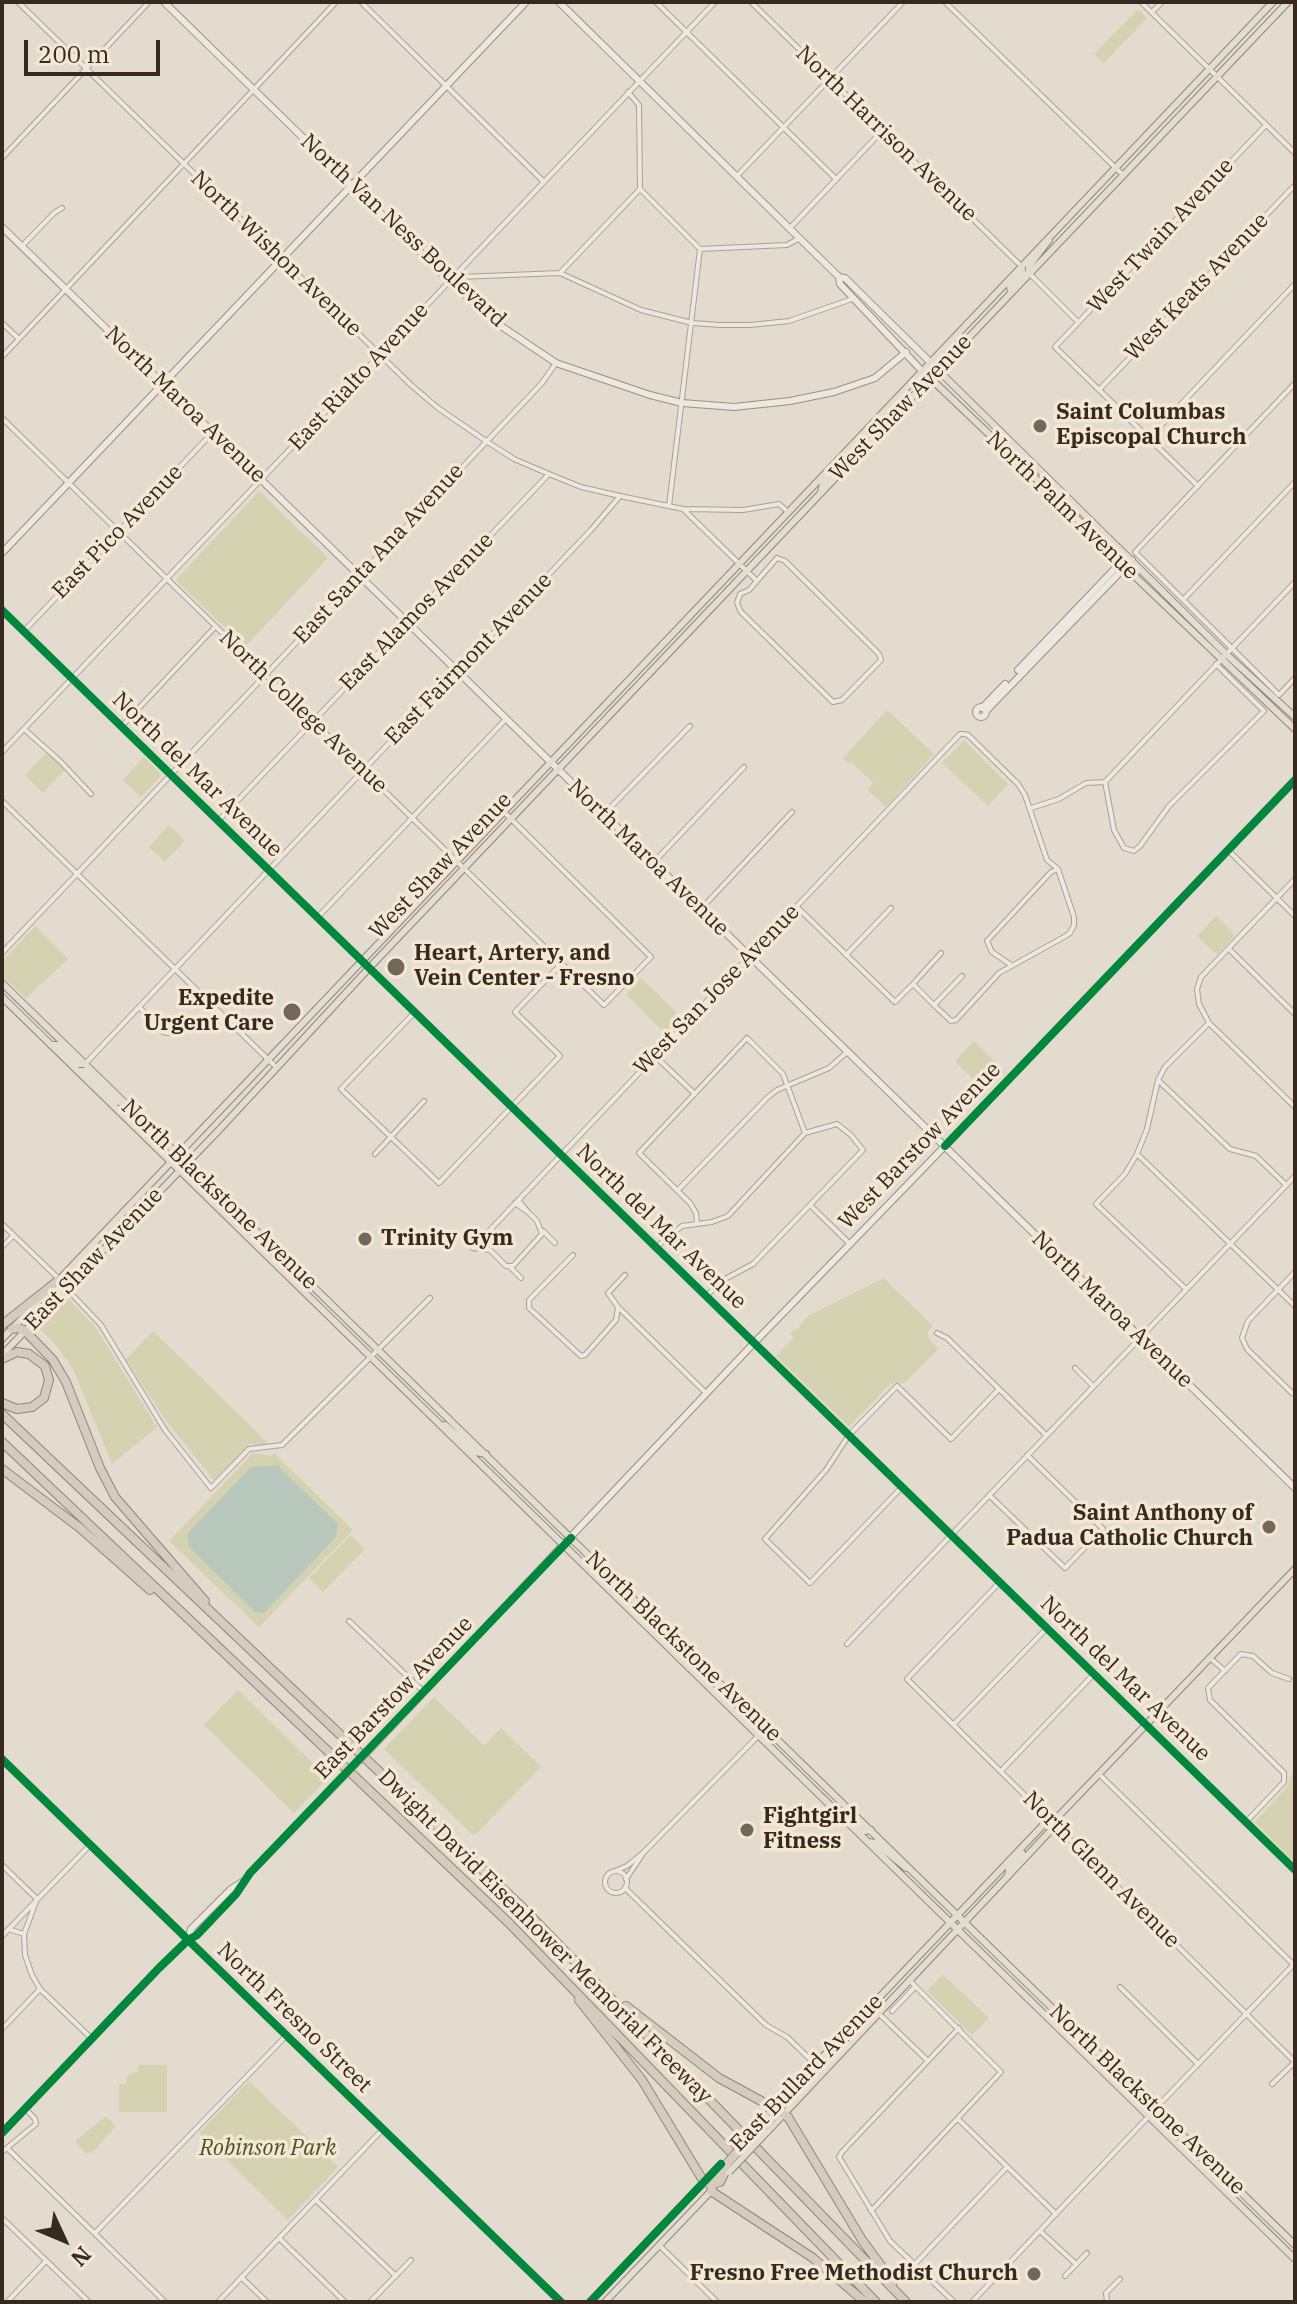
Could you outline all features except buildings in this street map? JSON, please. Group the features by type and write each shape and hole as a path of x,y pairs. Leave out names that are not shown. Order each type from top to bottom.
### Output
{"highway":[{"path":"2,1325 59,1280"},
{"path":"12,1329 25,1331 47,1352 61,1373 100,1468 119,1502 240,1641"},
{"path":"2,1357 17,1352 29,1354 42,1362 49,1380 44,1398 32,1407 17,1409 2,1403"},
{"name":"Dwight David Eisenhower Memorial Freeway","path":"2,1414 522,1907 907,2302"},
{"name":"Dwight David Eisenhower Memorial Freeway","path":"2,1442 566,1980 876,2302"},
{"path":"2,1448 73,1510"},
{"path":"2,1469 80,1528 227,1656"},
{"path":"566,1980 642,2080 712,2185 813,2258 865,2302"},
{"path":"595,1980 768,2120 907,2302"},
{"path":"712,2185 768,2120"}],"main road":[{"name":"North Van Ness Boulevard","path":"164,2 450,281 498,324 556,363 620,386 682,403 734,407 813,397 875,378 906,352"},
{"path":"2,553 526,2"},
{"name":"North Palm Avenue","path":"559,2 839,277 845,278 1111,540 1131,556 1221,659 1295,717"},
{"name":"West Shaw Avenue","path":"178,1155 1273,2"},
{"name":"West Shaw Avenue","path":"187,1163 1288,2"},
{"name":"North Maroa Avenue","path":"2,227 1295,1488"},
{"path":"1029,273 1029,266 1042,252 1052,233"},
{"path":"1011,293 1010,287 1023,273 1021,266"},
{"name":"North Palm Avenue","path":"839,277 840,284 922,371 1295,729"},
{"path":"821,492 823,483 845,460 848,449"},
{"path":"1059,501 1067,502 1111,540"},
{"path":"984,709 1131,556"},
{"name":"West Barstow Avenue","path":"571,1538 1295,780"},
{"name":"North Blackstone Avenue","path":"2,983 1295,2245"},
{"name":"North Blackstone Avenue","path":"2,997 1295,2259"},
{"path":"51,1045 58,1045 77,1064 85,1064"},
{"path":"78,1071 85,1071 116,1101 126,1104"},
{"name":"East Shaw Avenue","path":"2,1339 178,1155"},
{"name":"East Shaw Avenue","path":"2,1357 187,1163"},
{"path":"66,1288 65,1283 81,1264 82,1256"},
{"path":"25,1331 59,1288 59,1280"},
{"path":"441,1425 450,1428 476,1452 486,1454"},
{"name":"East Barstow Avenue","path":"2,2133 188,1940 197,1935 236,1894 242,1882 571,1538"},
{"path":"1008,1876 1052,1829 1052,1823 1295,1569"},
{"name":"North Fresno Street","path":"2,1759 561,2302"},
{"path":"835,1810 842,1811 864,1831 871,1830"},
{"path":"1008,1876 1009,1868 1027,1848 1032,1837 1046,1822 1052,1823"},
{"name":"East Bullard Avenue","path":"768,2120 815,2064 1032,1837"},
{"path":"868,1842 874,1841 923,1879"},
{"name":"East Bullard Avenue","path":"768,2120 878,2013 1008,1876"},
{"path":"1118,2086 1130,2092 1147,2108 1155,2109"},
{"path":"1149,2116 1155,2116 1169,2128 1175,2128"},
{"name":"East Bullard Avenue","path":"605,2302 725,2168"},
{"name":"East Bullard Avenue","path":"590,2302 712,2185"}],"street":[{"name":"North Wishon Avenue","path":"18,2 379,355 438,408 486,441 514,459 581,487 683,509 743,510 779,504 788,512"},
{"path":"2,158 149,2"},
{"path":"2,357 336,2"},
{"path":"361,2 544,182"},
{"path":"656,2 836,179"},
{"name":"East Rialto Avenue","path":"2,752 715,2"},
{"name":"North Harrison Avenue","path":"751,2 1021,266"},
{"path":"737,176 903,2"},
{"path":"945,2 1123,175"},
{"path":"1141,2 1295,153"},
{"path":"1152,12 1162,2"},
{"path":"560,273 640,189 639,105 628,92"},
{"name":"West Twain Avenue","path":"1099,390 1055,347 1266,125"},
{"path":"790,228 882,131"},
{"name":"West Keats Avenue","path":"1099,390 1295,185"},
{"path":"640,189 700,249 787,245 800,238"},
{"path":"22,246 62,208"},
{"path":"669,506 700,249"},
{"path":"450,281 459,277 560,273 624,304 692,323 779,323 834,307 854,297"},
{"path":"1029,273 1079,323"},
{"path":"1149,438 1295,284"},
{"path":"2,323 19,339"},
{"name":"East Santa Ana Avenue","path":"2,953 542,383 556,363"},
{"path":"1295,383 1131,556 1183,600 1279,695 1295,678"},
{"path":"1099,390 1198,486"},
{"name":"North College Avenue","path":"2,418 604,1005 651,957 511,819"},
{"name":"East Pico Avenue","path":"24,631 213,432"},
{"name":"East Alamos Avenue","path":"219,820 549,474"},
{"path":"1183,600 1295,482"},
{"name":"East Fairmont Avenue","path":"85,1064 620,496"},
{"path":"683,509 757,581"},
{"path":"777,558 785,561 879,654 881,660 842,700 833,702 741,612 737,603 740,594 757,581 777,558"},
{"path":"913,984 951,1021 956,1020 999,973 1070,933 1074,917 1058,869 1047,860 1031,808 1059,799 1086,783 1105,782 1295,582"},
{"name":"North del Mar Avenue","path":"2,610 1295,1870"},
{"path":"122,726 215,627"},
{"path":"1105,782 1114,830 1124,848 1134,851 1169,806 1264,711 1221,659"},
{"path":"318,917 505,720"},
{"path":"604,814 690,726"},
{"path":"24,729 91,794"},
{"name":"West San Jose Avenue","path":"510,1267 490,1250 473,1248 960,734 968,735 1018,784 1031,808"},
{"path":"654,862 744,767"},
{"path":"2,801 276,1067"},
{"path":"504,812 511,819"},
{"path":"701,909 792,812"},
{"path":"1228,850 1295,916"},
{"path":"1011,965 992,952 987,941 1051,872 1058,869"},
{"path":"1295,879 1201,977 1197,989 1199,1004 1209,1023 1295,1107"},
{"path":"797,907 895,1002 941,953"},
{"path":"846,955 891,908"},
{"path":"1229,949 1295,1014"},
{"path":"414,1012 341,1089 439,1183 560,1056 515,1012 561,964"},
{"path":"934,1005 962,976"},
{"path":"139,1007 163,1032 168,1033 176,1026"},
{"path":"1186,1289 1096,1204 1125,1174 1137,1154 1147,1129 1158,1080 1165,1067 1209,1023"},
{"path":"697,1223 690,1203 639,1153 747,1038 778,1067 805,1133"},
{"path":"678,1190 768,1097 829,1068 846,1053"},
{"path":"654,1055 695,1094"},
{"path":"1158,1080 1230,1149 1256,1156 1286,1185"},
{"path":"375,1154 424,1101"},
{"path":"655,1248 682,1226 712,1222 728,1216 805,1133 837,1124 851,1135 863,1150 753,1264 725,1279 706,1296"},
{"path":"1137,1154 1295,1306"},
{"path":"847,1644 1295,1176"},
{"path":"516,1201 555,1243"},
{"path":"810,1205 850,1244"},
{"path":"2,1224 59,1280"},
{"path":"521,1278 510,1267 539,1239 543,1231"},
{"path":"2,1247 13,1236"},
{"path":"573,1255 529,1300 529,1308 581,1356 616,1320 618,1307"},
{"path":"1292,1393 1247,1349 1242,1338 1248,1321 1295,1272"},
{"path":"625,1275 608,1293 618,1307 707,1394"},
{"path":"66,1288 101,1325 165,1430 211,1488 251,1447 276,1448 282,1445 430,1298"},
{"path":"937,1333 947,1338 1046,1435"},
{"path":"1075,1368 1093,1386"},
{"path":"902,1487 810,1583 765,1539 826,1470 849,1435 897,1386 951,1439 999,1389"},
{"path":"989,1495 1065,1568 1103,1529 1027,1455"},
{"name":"North Glenn Avenue","path":"1000,1582 907,1679 1295,2062 1272,2084"},
{"path":"349,1621 424,1692"},
{"path":"954,1724 1047,1628"},
{"path":"1246,1822 1285,1778 1284,1773 1210,1700 1207,1692 1209,1685 1237,1656 1247,1653 1272,1673 1289,1679"},
{"path":"1210,1658 1225,1671"},
{"path":"1001,1771 1094,1674"},
{"path":"625,1888 615,1893 607,1888 605,1878 644,1852 766,1728"},
{"path":"1099,1774 1295,1965 1155,2109"},
{"path":"2,1936 90,1845"},
{"path":"625,1888 626,1879 644,1852"},
{"path":"2,1865 37,1899"},
{"path":"615,1871 623,1873 626,1879"},
{"path":"625,1888 766,2025 787,2037 815,2064"},
{"path":"37,1899 24,1934 27,1962 40,1989 92,2039"},
{"path":"8,1929 24,1934"},
{"path":"871,2211 1001,2072 909,1980"},
{"path":"892,2011 915,1987"},
{"path":"1120,1987 1198,2064"},
{"path":"2,2029 40,1989"},
{"path":"871,2006 928,2061"},
{"path":"954,2302 890,2241 839,2157 959,2028"},
{"path":"95,2233 286,2036"},
{"path":"25,2108 36,2124 4,2150 165,2302"},
{"path":"972,2302 1149,2116"},
{"path":"958,2119 1056,2214"},
{"path":"218,2302 383,2130"},
{"path":"914,2264 1007,2167"},
{"path":"316,2200 396,2276"},
{"path":"2,2218 85,2301"},
{"path":"2,2229 7,2223"},
{"path":"1040,2231 1076,2264"},
{"path":"279,2238 345,2302"},
{"path":"659,2245 717,2302"},
{"path":"1065,2276 1087,2253"},
{"path":"370,2302 411,2260"},
{"path":"7,2302 46,2261"},
{"path":"242,2278 267,2302"},
{"path":"1107,2302 1106,2293 1120,2279"}],"green space":[{"path":"1138,9 1147,18 1104,63 1094,54"},
{"path":"259,491 328,558 245,647 176,580"},
{"path":"887,710 934,754 886,807 867,789 873,783 843,758"},
{"path":"964,740 1008,784 988,806 942,763"},
{"path":"48,751 66,768 43,793 25,775"},
{"path":"144,757 162,775 141,797 123,780"},
{"path":"169,825 185,840 165,862 149,847"},
{"path":"1216,916 1235,935 1217,955 1197,936"},
{"path":"35,926 68,959 26,998 2,976 2,962"},
{"path":"641,978 683,1019 667,1035 626,995"},
{"path":"974,1041 1005,1072 986,1092 955,1061"},
{"path":"884,1278 933,1326 928,1331 928,1337 938,1349 903,1384 896,1382 889,1385 849,1427 776,1356 794,1338 790,1333 808,1316"},
{"path":"69,1299 96,1328 157,1427 112,1464 73,1369 40,1329"},
{"path":"153,1331 271,1446 250,1444 214,1480 167,1422 126,1359"},
{"path":"253,1453 271,1456 274,1453 353,1530 259,1627 169,1541"},
{"path":"351,1535 365,1549 323,1592 309,1578"},
{"path":"238,1690 328,1778 294,1813 204,1725"},
{"path":"434,1697 484,1746 501,1728 541,1767 474,1836 384,1749"},
{"path":"1295,1771 1295,1863 1255,1822 1288,1786"},
{"path":"943,1975 989,2018 972,2035 927,1991"},
{"path":"138,2065 167,2065 167,2112 119,2112 119,2084 126,2084 126,2078 138,2072"},
{"name":"Robinson Park","path":"249,2081 338,2167 288,2220 199,2133"},
{"path":"106,2116 116,2126 95,2150 86,2154 75,2141"}],"shaded area":[{"path":"277,1465 338,1524 336,1537 264,1613 255,1612 189,1547 187,1534 251,1467"}],"cycle path":[{"path":"2,610 1295,1870"},
{"path":"945,1146 1295,780"},
{"path":"2,2133 159,1968 197,1935 236,1894 250,1873 571,1538"},
{"path":"2,1759 561,2302"},
{"path":"590,2302 721,2164"}],"place":[{"name":"Saint Columbas Episcopal Church","path":"1040,426"},
{"name":"Heart, Artery, and Vein Center - Fresno","path":"396,967"},
{"name":"Expedite Urgent Care","path":"292,1012"},
{"name":"Trinity Gym","path":"365,1239"},
{"name":"Saint Anthony of Padua Catholic Church","path":"1269,1527"},
{"name":"Fightgirl Fitness","path":"747,1830"},
{"name":"Fresno Free Methodist Church","path":"1034,2274"}]}
